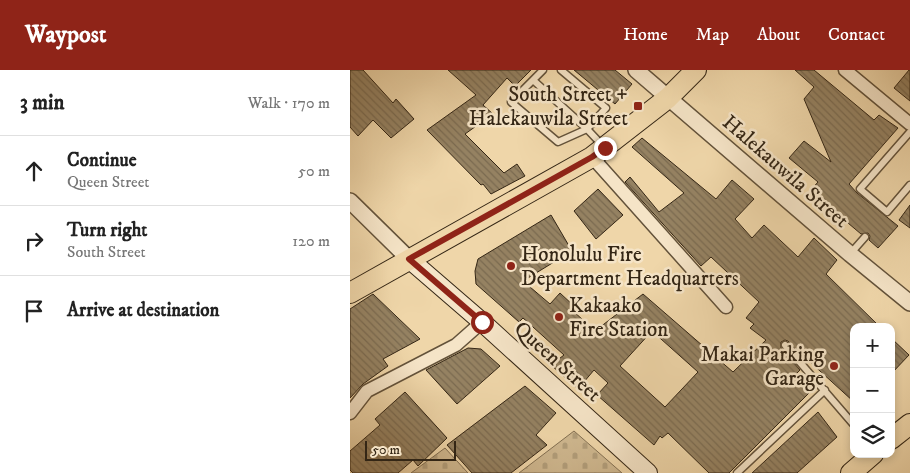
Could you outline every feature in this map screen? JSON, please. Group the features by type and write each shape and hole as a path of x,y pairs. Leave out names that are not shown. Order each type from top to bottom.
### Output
{"main road":[{"path":"350,293 599,153 668,98 696,70"},
{"name":"Queen Street","path":"409,259 482,322 648,473"},
{"path":"895,436 910,424"},
{"path":"850,473 868,458"}],"street":[{"name":"Halekauwila Street","path":"636,70 850,254 910,303"},
{"path":"845,70 910,124"},
{"path":"599,153 726,307"},
{"name":"Queen Street","path":"350,201 409,259"},
{"path":"350,413 367,390 456,345 482,322"}],"lane":[{"path":"542,70 511,102 558,142 587,129 606,108 561,70"},
{"path":"533,80 587,129 599,153"},
{"path":"910,132 860,190 886,214 910,185"},
{"path":"850,254 865,237"},
{"path":"785,345 850,421"},
{"path":"737,473 825,390"}],"green space":[{"path":"574,431 622,473 519,473"},
{"path":"445,448 468,473 411,473"}],"building":[{"path":"350,70 363,70 393,103 396,99 414,119 391,138 373,120 358,136 350,127"},
{"path":"448,70 531,70 515,86 507,78 483,105 493,114 465,134 504,173 517,164 525,176 491,194 427,130 476,95"},
{"path":"574,70 615,70 632,84 615,104"},
{"path":"795,70 814,70 874,120 879,115 898,128 849,184 857,193 898,226 878,248 869,240 870,236 868,233 861,234 810,191 818,182 789,158 804,141 831,162 804,99 814,87"},
{"path":"910,70 910,101 894,88"},
{"path":"642,138 716,199 732,180 754,199 735,219 752,238 764,225 798,257 814,238 837,260 826,274 876,323 850,323 850,398 809,361 807,363 788,341 781,342 781,348 800,370 796,374 812,390 729,473 709,473 668,433 662,438 660,436 654,445 597,395 608,383 594,370 578,389 551,365 564,355 523,318 519,322 476,284 475,271 478,259 551,215 572,251 523,281 550,304 560,293 575,307 572,310 595,331 643,294 733,372 766,340 750,328 754,324 746,318 759,302 711,257 701,266 625,182 630,177 659,212 684,193 632,147","holes":["652,331 698,372 665,407 620,366"]},
{"path":"598,189 623,215 596,239 574,211"},
{"path":"910,205 910,228 899,220"},
{"path":"373,294 420,339 383,359 388,366 363,384 350,398 350,309"},
{"path":"895,342 909,355 895,370"},
{"path":"468,348 481,349 500,366 457,404 426,370"},
{"path":"525,386 556,413 536,435 547,445 511,473 472,473 447,445"},
{"path":"405,392 447,438 418,466 413,460 398,473 353,473 350,470 350,451 380,425 375,419"},
{"path":"818,412 837,437 797,473 752,473"}],"place":[{"name":"South Street + Halekauwila Street","path":"638,106"},
{"name":"Honolulu Fire Department Headquarters","path":"511,266"},
{"name":"Kakaako Fire Station","path":"559,317"},
{"name":"Makai Parking Garage","path":"834,366"}],"route":[{"path":"482,322 409,259 605,148"}]}
